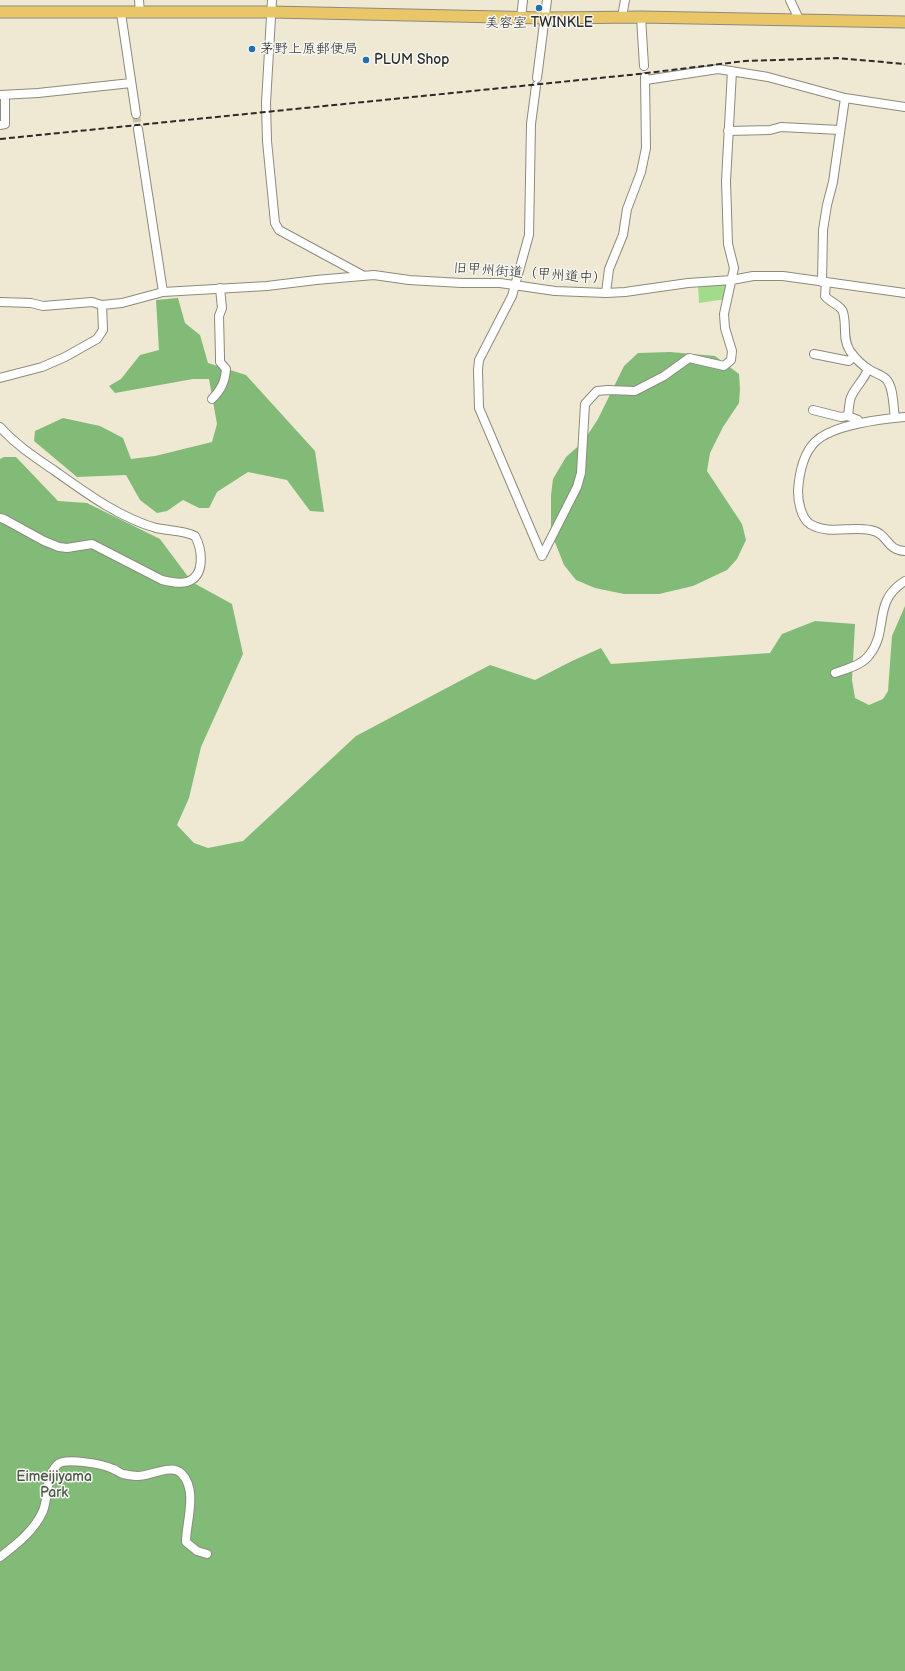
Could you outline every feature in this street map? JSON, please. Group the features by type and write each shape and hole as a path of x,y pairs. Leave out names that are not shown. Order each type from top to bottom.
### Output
{"highway":[{"path":"0,12 272,12 521,18 641,17 905,22"}],"street":[{"path":"139,0 140,13"},
{"name":"旧甲州街道（甲州道中）","path":"272,0 266,103 267,141 275,222 279,230 363,276 374,275 409,280 462,283 500,282 555,291 606,293 625,292 688,283 732,280 753,276 783,276 905,293"},
{"path":"521,18 523,0"},
{"path":"547,0 531,124 529,235 516,285 479,360 478,370 479,408 542,556 577,486 581,473 585,404 597,391 635,391 664,376 689,358 724,366 731,360 732,351 725,328 724,314 734,268 728,244 726,181 732,71"},
{"path":"622,17 625,0"},
{"path":"790,0 798,17"},
{"path":"121,13 136,114"},
{"path":"641,17 644,66"},
{"path":"606,293 609,269 623,235 627,209 641,172 646,148 645,78 718,69 768,78 845,98 905,107"},
{"path":"0,125 5,124 2,95 38,93 131,82"},
{"path":"845,98 833,182 826,205 824,224 825,296 829,302 838,306 843,311 845,339 847,346 854,356 868,369 887,379 891,390 895,418"},
{"path":"728,131 770,130 781,127 840,130"},
{"path":"138,129 162,292"},
{"path":"0,302 31,303 43,306 92,302 102,305 122,303 162,292 267,286 363,276"},
{"path":"212,400 219,392 225,381 226,369 220,362 219,316 222,308 220,288"},
{"path":"0,378 42,367 66,357 97,339 103,330 102,305"},
{"path":"814,354 849,361 854,356"},
{"path":"848,416 850,398 858,385 865,378 868,369"},
{"path":"813,410 841,417 848,416 858,420 860,424"},
{"path":"905,417 860,424 840,429 823,436 815,442 809,450 800,476 798,493 801,511 805,520 818,528 830,530 871,530 883,535 891,547 898,550 905,550"},
{"path":"0,427 23,449 80,489 125,515 156,528 186,532 195,536 200,544 200,566 192,579 186,582 162,580 92,544 67,548 59,546 0,518"},
{"path":"835,673 853,666 870,655 876,642 884,606 893,589 905,581"},
{"path":"0,1557 32,1530 43,1510 51,1473 58,1463 70,1460 112,1468 120,1473 139,1476 174,1470 181,1472 189,1488 190,1514 186,1542 196,1551 207,1554"}],"green space":[{"path":"728,283 726,299 699,303 698,285"},
{"path":"178,298 185,323 200,335 208,363 246,375 315,451 324,512 310,511 287,480 248,472 217,492 209,508 199,508 183,500 167,511 157,513 140,500 126,475 77,477 34,441 35,431 63,418 100,426 123,438 131,459 155,456 212,442 217,424 209,379 193,379 115,393 109,386 121,379 140,355 159,350 156,300"},
{"path":"670,352 715,356 739,374 739,403 723,427 710,453 707,471 742,524 746,540 737,559 727,570 693,586 659,594 624,594 595,588 576,580 564,565 551,532 551,495 553,479 566,457 583,442 598,419 624,366 638,353"},
{"name":"Eimeijiyama Park","path":"4,457 16,457 58,501 87,503 160,539 192,582 232,604 243,654 201,747 189,798 177,825 194,843 208,848 243,841 356,736 490,665 535,680 601,648 611,664 770,653 782,634 815,621 855,624 852,680 855,698 869,705 883,699 888,691 892,636 905,606 905,1671 0,1671 0,459"}],"tunnel":[{"path":"136,114 138,129"}],"railway":[{"path":"0,139 639,74 745,61 837,58 905,64"}],"place":[{"name":"美容室 TWINKLE","path":"539,8"},
{"name":"茅野上原郵便局","path":"252,49"},
{"name":"PLUM Shop","path":"366,60"}]}
